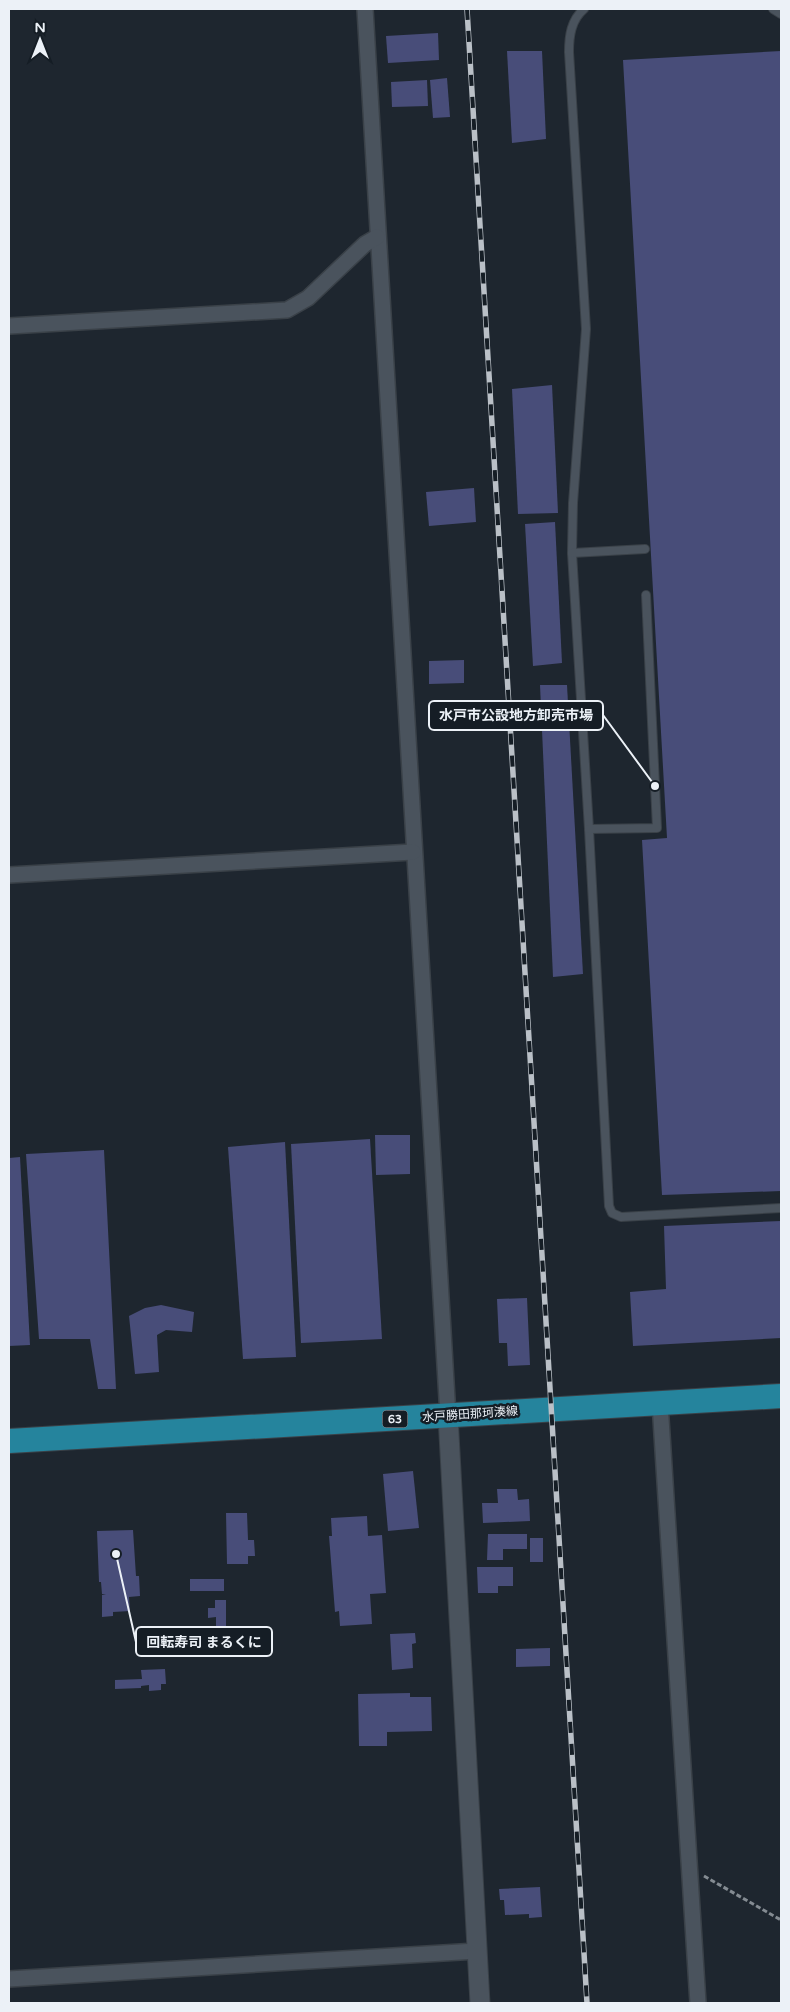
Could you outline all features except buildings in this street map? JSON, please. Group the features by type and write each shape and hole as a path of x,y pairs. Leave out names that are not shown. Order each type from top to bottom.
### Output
{"main road":[{"name":"水戸勝田那珂湊線","path":"9,1441 781,1396"}],"street":[{"path":"364,9 448,1416 480,2003"},
{"path":"9,326 288,310 308,298 365,244 377,237"},
{"path":"9,875 414,852"},
{"path":"660,1403 691,1868 698,2003"},
{"path":"9,1979 477,1951"}],"lane":[{"path":"584,9 579,13 569,33 586,329 573,503 572,552 609,1206 612,1213 621,1217 781,1208"},
{"path":"773,9 781,14"},
{"path":"572,552 645,549"},
{"path":"589,829 657,828 646,596"}],"path":[{"path":"691,1868 781,1920"}],"railway":[{"path":"467,9 587,2003"}],"place":[{"name":"水戸市公設地方卸売市場","path":"655,786"},
{"name":"回転寿司 まるくに","path":"116,1554"}]}
